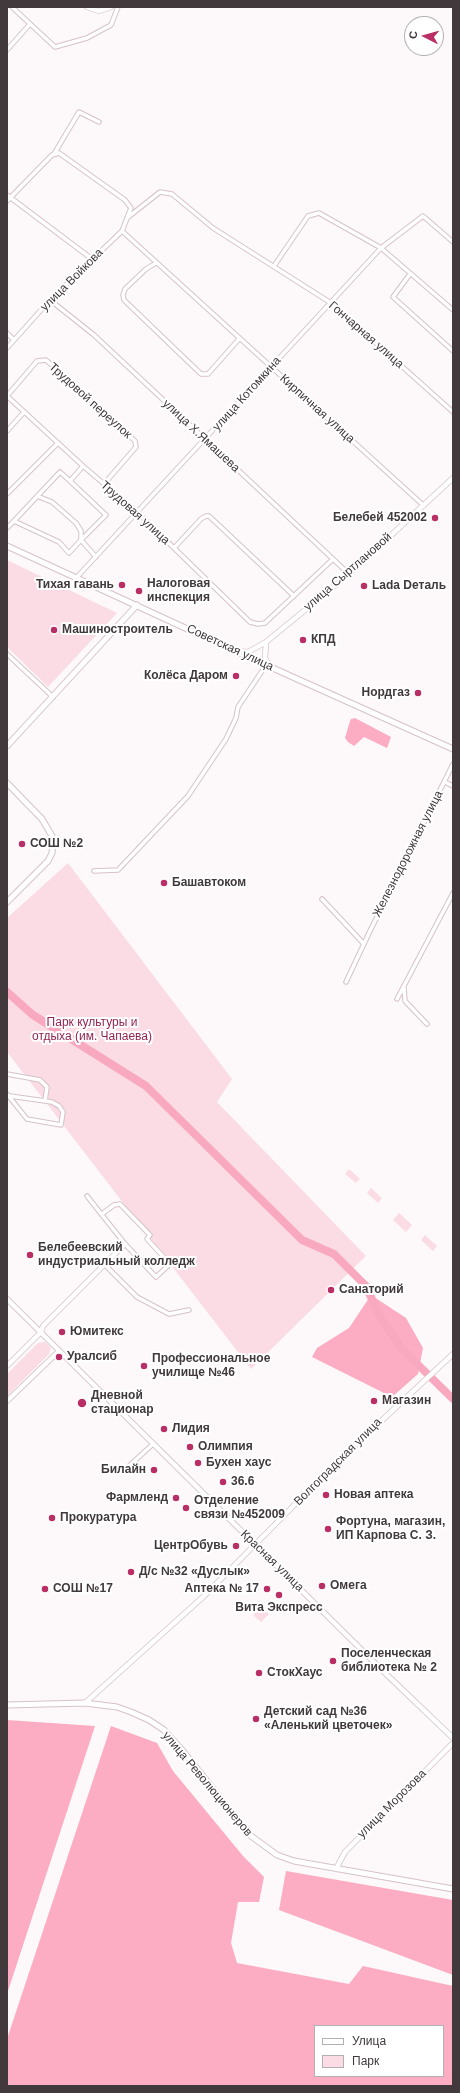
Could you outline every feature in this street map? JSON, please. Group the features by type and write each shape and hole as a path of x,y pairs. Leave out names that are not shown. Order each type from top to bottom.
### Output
{"main road":[{"name":"Советская улица","path":"7,546 77,577 234,651 453,749"},
{"path":"7,746 137,605"},
{"path":"7,783 42,819 52,836 53,843 52,853 48,860 7,902"},
{"name":"улица Революционеров","path":"7,1705 86,1703 117,1707 149,1720 164,1730 182,1750 250,1836 277,1855 294,1861 453,1889"}],"street":[{"path":"12,7 55,47 86,38 111,25 118,7"},
{"path":"86,7 99,11 111,7"},
{"path":"7,50 30,24"},
{"path":"7,201 54,154 78,113 80,112 99,122"},
{"name":"улица Войкова","path":"7,348 50,300 122,231 131,208 125,200 62,154 54,154"},
{"name":"Гончарная улица","path":"127,218 156,195 168,192 213,228 331,304 453,412"},
{"path":"7,194 92,259"},
{"path":"274,266 308,216 319,213 381,248 453,310"},
{"name":"улица Котомкина","path":"77,577 331,304 381,248 423,216 453,242"},
{"name":"Кирпичная улица","path":"122,231 423,505"},
{"path":"156,262 146,269 125,289 123,295 124,300 202,374 208,374 240,338"},
{"path":"410,274 393,297 453,351"},
{"name":"улица Х.Ямашева","path":"50,300 94,335 349,574"},
{"path":"7,333 14,340"},
{"name":"Трудовой переулок","path":"7,396 37,361 46,360 130,436 135,441 136,448 104,484"},
{"name":"Трудовая улица","path":"7,396 83,466 137,512 250,622 258,624 265,622"},
{"path":"7,431 24,412"},
{"path":"7,494 58,443"},
{"path":"70,481 83,466"},
{"path":"7,528 60,472 106,515 69,553 59,542 14,521"},
{"name":"улица Сыртлановой","path":"234,651 248,652 266,642 349,574 453,478"},
{"path":"37,496 52,502 76,523 81,531 81,540 96,557"},
{"name":"улица Сыртлановой","path":"174,548 204,517 210,516 294,596"},
{"name":"улица Сыртлановой","path":"265,622 333,559"},
{"path":"266,642 265,658 268,663 277,670"},
{"path":"7,654 53,697"},
{"path":"94,871 118,870 188,796 226,739 236,718 238,707 266,665"},
{"name":"Железнодорожная улица","path":"346,982 453,764"},
{"path":"445,782 453,786"},
{"path":"397,999 453,893"},
{"path":"322,898 364,944"},
{"path":"404,987 405,1002 427,1024"},
{"path":"7,1074 40,1080 48,1086 45,1101"},
{"path":"9,1095 45,1101 59,1106 63,1112 61,1125 26,1119 9,1095"},
{"path":"87,1196 125,1244 156,1277 170,1264 147,1239 150,1235 120,1204 114,1205 102,1214"},
{"path":"7,1366 41,1332 42,1326 125,1244"},
{"path":"104,1264 137,1297 143,1301 169,1314 189,1310"},
{"name":"Красная улица","path":"7,1299 385,1674 453,1738"},
{"path":"7,1401 59,1351"},
{"name":"Волгоградская улица","path":"86,1703 203,1597 256,1545 332,1466 453,1354"},
{"path":"129,1466 153,1444"},
{"name":"улица Морозова","path":"336,1869 345,1852 453,1743"}],"green space":[{"name":"Машиностроитель","path":"7,560 117,613 48,687 7,647"},
{"name":"Парк культуры и отдыха (им. Чапаева)","path":"68,863 232,1079 217,1102 366,1256 251,1369 7,1052 7,918"},
{"path":"349,1169 360,1179 356,1183 345,1174"},
{"path":"371,1188 382,1198 378,1203 367,1193"},
{"path":"399,1213 412,1225 406,1232 393,1220"},
{"path":"425,1235 437,1246 433,1251 421,1240"},
{"path":"45,1342 51,1348 49,1354 7,1396 7,1374 38,1343"},
{"path":"261,1607 269,1614 261,1622 253,1615"}],"shaded area":[{"path":"355,718 391,737 387,748 364,737 354,746 348,742 345,738 351,719"},
{"path":"371,1295 406,1318 423,1348 418,1374 392,1397 312,1357 317,1348 349,1328"},
{"path":"7,1720 95,1726 7,1994"},
{"path":"111,1726 157,1743 173,1771 243,1856 264,1877 259,1902 238,1902 231,1943 237,1963 349,1984 363,1966 453,1986 453,2086 7,2086 7,2039"},
{"path":"286,1871 453,1900 453,1975 279,1910"}],"waterway":[{"path":"7,992 33,1015 146,1086 302,1240 334,1254 366,1286 381,1319 403,1350 453,1399"}],"place":[{"name":"Белебей 452002","path":"435,518"},
{"name":"Тихая гавань","path":"122,585"},
{"name":"Lada Dеталь","path":"364,586"},
{"name":"Налоговая инспекция","path":"139,591"},
{"name":"Машиностроитель","path":"54,630"},
{"name":"КПД","path":"303,640"},
{"name":"Колёса Даром","path":"236,676"},
{"name":"Нордгаз","path":"418,693"},
{"name":"СОШ №2","path":"22,844"},
{"name":"Башавтоком","path":"164,883"},
{"name":"Белебеевский индустриальный колледж","path":"30,1255"},
{"name":"Санаторий","path":"331,1290"},
{"name":"Юмитекс","path":"62,1332"},
{"name":"Уралсиб","path":"59,1357"},
{"name":"Профессиональное училище №46","path":"144,1366"},
{"name":"Магазин","path":"374,1401"},
{"name":"Дневной стационар","path":"82,1403"},
{"name":"Лидия","path":"164,1429"},
{"name":"Олимпия","path":"190,1447"},
{"name":"Бухен хаус","path":"198,1463"},
{"name":"Билайн","path":"154,1470"},
{"name":"36.6","path":"223,1482"},
{"name":"Новая аптека","path":"326,1495"},
{"name":"Фармленд","path":"176,1498"},
{"name":"Отделение связи №452009","path":"186,1508"},
{"name":"Прокуратура","path":"52,1518"},
{"name":"Фортуна, магазин, ИП Карпова С. З.","path":"328,1529"},
{"name":"ЦентрОбувь","path":"236,1546"},
{"name":"Д/с №32 «Дуслык»","path":"131,1572"},
{"name":"Омега","path":"322,1586"},
{"name":"СОШ №17","path":"45,1589"},
{"name":"Аптека № 17","path":"267,1589"},
{"name":"Вита Экспресс","path":"279,1595"},
{"name":"Поселенческая библиотека № 2","path":"333,1661"},
{"name":"СтокХаус","path":"259,1673"},
{"name":"Детский сад №36 «Аленький цветочек»","path":"256,1719"}]}
